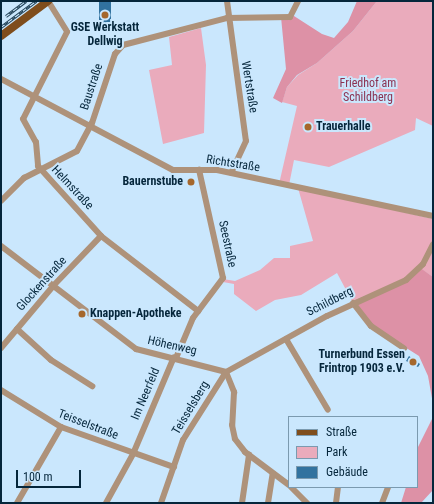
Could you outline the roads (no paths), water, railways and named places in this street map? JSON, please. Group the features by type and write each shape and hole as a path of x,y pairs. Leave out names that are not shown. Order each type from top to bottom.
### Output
{"main road":[{"path":"1,36 48,1"}],"street":[{"name":"Helmstraße","path":"48,1 67,32 23,119 36,142 34,154 40,170 101,236 198,311"},
{"name":"Wertstraße","path":"226,1 227,18 246,141 231,173"},
{"path":"227,18 290,17 298,1"},
{"name":"Baustraße","path":"1,201 21,181 77,151 90,127 118,49 130,43 227,18"},
{"name":"Richtstraße","path":"1,79 173,170 199,170 231,173 433,216"},
{"name":"Seestraße","path":"175,358 198,311 223,278 199,170"},
{"name":"Glockenstraße","path":"1,348 54,285 101,236"},
{"name":"Schildberg","path":"226,372 353,303 406,280 423,264 433,244"},
{"name":"Höhenweg","path":"1,246 136,348 226,372"},
{"path":"353,303 371,326 404,348"},
{"path":"17,329 51,360 92,386"},
{"path":"286,339 328,410"},
{"name":"Im Neerfeld","path":"106,503 133,454 175,358"},
{"path":"226,372 234,392 234,435 249,455 288,484"},
{"name":"Teisselsberg","path":"161,503 183,440 226,372"},
{"name":"Teisselstraße","path":"1,390 61,428 174,467"},
{"path":"17,503 61,428"},
{"path":"242,503 249,455"},
{"path":"268,503 273,473"},
{"path":"292,488 307,503"},
{"path":"336,503 338,488"},
{"path":"382,503 388,488"}],"railway":[{"path":"6,16 26,1"},
{"path":"1,27 36,1"}],"place":[{"name":"GSE Werkstatt Dellwig","path":"105,15"},
{"name":"Trauerhalle","path":"308,127"},
{"name":"Bauernstube","path":"191,182"},
{"name":"Knappen-Apotheke","path":"82,314"},
{"name":"Turnerbund Essen Frintrop 1903 e.V.","path":"413,362"}],"park label":[{"name":"Friedhof am Schildberg","path":"368,91"}]}
